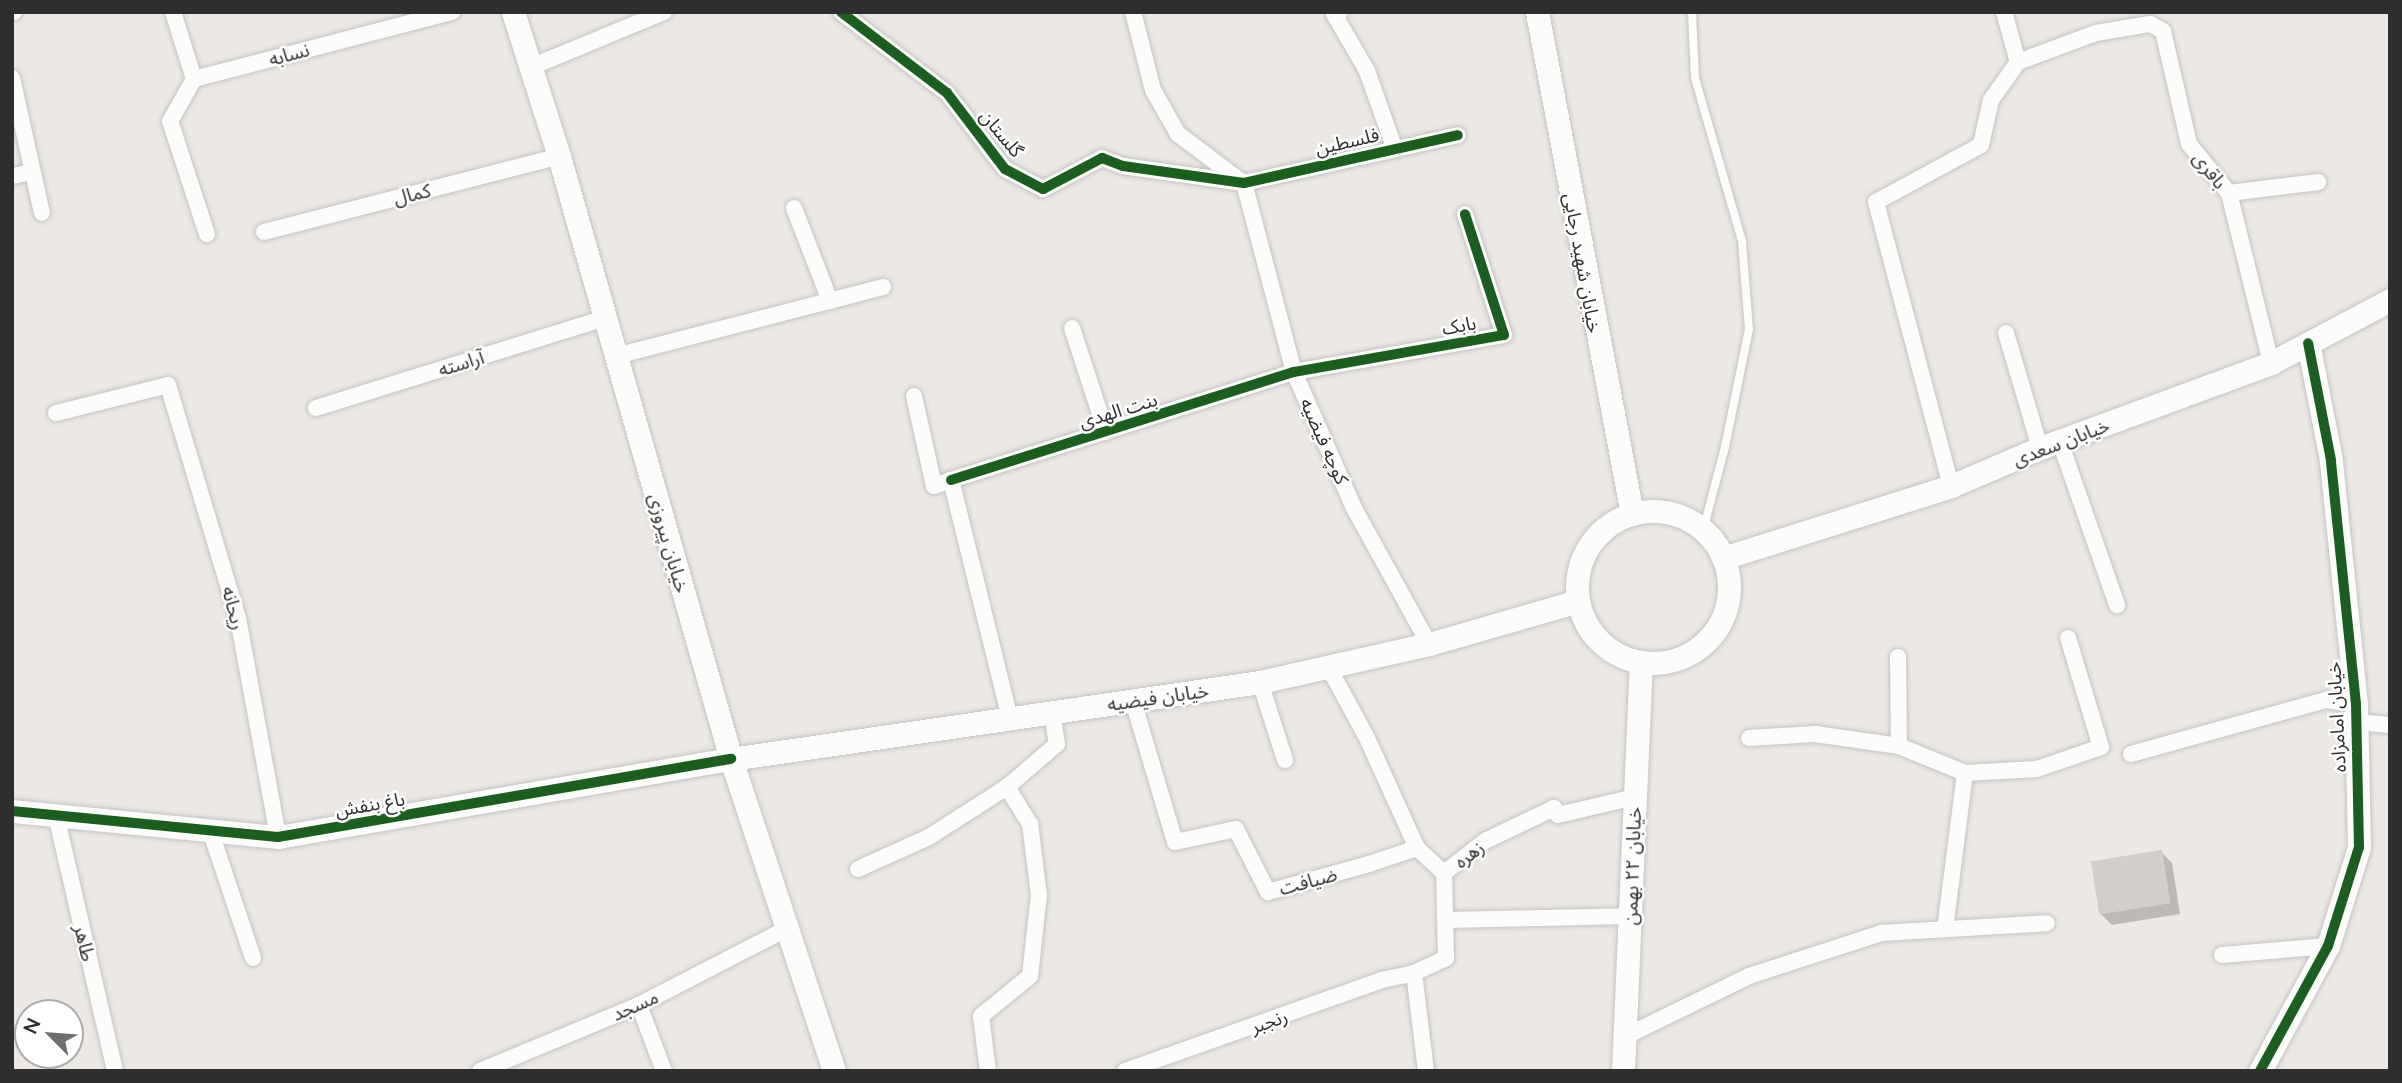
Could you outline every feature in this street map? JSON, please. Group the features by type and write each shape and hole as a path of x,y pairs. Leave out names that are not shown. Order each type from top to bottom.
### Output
{"main road":[{"name":"خیابان پیروزی","path":"513,12 559,156 731,759 834,1071"},
{"name":"خیابان شهید رجایی","path":"1537,12 1632,514"},
{"name":"خیابان سعدی","path":"1723,558 1951,486 2050,445 2271,363 2390,300"},
{"name":"خیابان امامزاده","path":"2260,1071 2328,946 2359,847 2356,713 2330,460 2308,343"},
{"path":"1670,513 1703,530 1723,558 1728,580 1727,603 1712,633 1686,655 1664,662 1642,662 1615,653 1594,635 1578,601 1577,579 1583,557 1595,538 1612,523 1632,514 1670,513"},
{"name":"خیابان فیضیه","path":"731,759 1260,682 1429,644 1578,601"},
{"name":"خیابان ۲۲ بهمن","path":"1623,1071 1642,662"},
{"name":"باغ بنفش","path":"12,811 278,837 731,759"}],"street":[{"path":"173,12 194,79 170,121 207,234"},
{"name":"نسابه","path":"194,79 452,12"},
{"path":"531,67 664,12"},
{"name":"گلستان","path":"841,12 947,93 1005,169 1043,189 1102,158 1123,166 1244,183"},
{"path":"1133,12 1153,90 1178,134 1244,183"},
{"path":"1951,486 1876,202 1981,145 1991,100 2018,62 2004,12"},
{"path":"1336,13 1367,71 1394,147"},
{"name":"باقری","path":"2018,62 2096,33 2150,18 2163,31 2189,144 2229,193 2271,363"},
{"path":"12,78 41,213"},
{"name":"فلسطین","path":"1244,183 1394,147 1458,135"},
{"name":"کمال","path":"264,232 559,156"},
{"path":"12,176 33,172"},
{"path":"2229,193 2318,182"},
{"name":"کوچه فیضیه","path":"1244,183 1294,372 1355,510 1429,644"},
{"path":"794,208 830,301"},
{"name":"بابک","path":"1294,372 1504,335 1465,214"},
{"path":"616,356 883,287"},
{"name":"آراسته","path":"316,408 605,318"},
{"path":"1072,328 1107,432"},
{"path":"2006,333 2117,605"},
{"name":"بنت الهدی","path":"951,480 1294,372"},
{"name":"ریحانه","path":"56,413 168,385 238,618 278,837"},
{"path":"914,396 934,486 951,480 1010,718"},
{"path":"1749,738 1815,734 1899,746 1965,773 2037,769 2101,747 2068,638"},
{"path":"1898,657 1899,746"},
{"name":"زهره","path":"1329,668 1367,738 1417,848 1444,873 1485,841 1554,808 1558,815 1635,797"},
{"path":"1260,682 1285,760"},
{"path":"2131,754 2326,700 2390,725"},
{"name":"ضیافت","path":"1133,701 1175,842 1236,829 1268,892 1417,848"},
{"path":"859,869 929,837 1007,787 1057,744 1052,712"},
{"path":"1945,929 1965,773"},
{"path":"988,1071 981,1016 1030,976 1039,895 1030,824 1007,787"},
{"name":"طاهر","path":"56,815 115,1071"},
{"path":"210,830 253,958"},
{"path":"1444,873 1445,920 1630,916"},
{"name":"رنجبر","path":"1125,1071 1382,980 1414,973 1446,958 1445,920"},
{"path":"1626,1036 1749,976 1881,933 2047,923"},
{"name":"مسجد","path":"480,1071 639,1005 786,929"},
{"path":"2222,955 2328,946"},
{"path":"1414,973 1426,1071"},
{"path":"639,1005 664,1071"}],"lane":[{"path":"1692,12 1695,78 1742,241 1749,329 1725,447 1703,530"}],"building":[{"path":"2162,850 2170,903 2099,915 2091,861"}],"cycle path":[{"path":"841,12 947,93 1005,169 1043,189 1102,158 1123,166 1244,183 1458,135"},
{"path":"951,480 1294,372 1504,335 1465,214"},
{"path":"2260,1071 2328,946 2359,847 2356,704 2331,460 2308,343"},
{"path":"12,811 278,837 731,759"}]}
